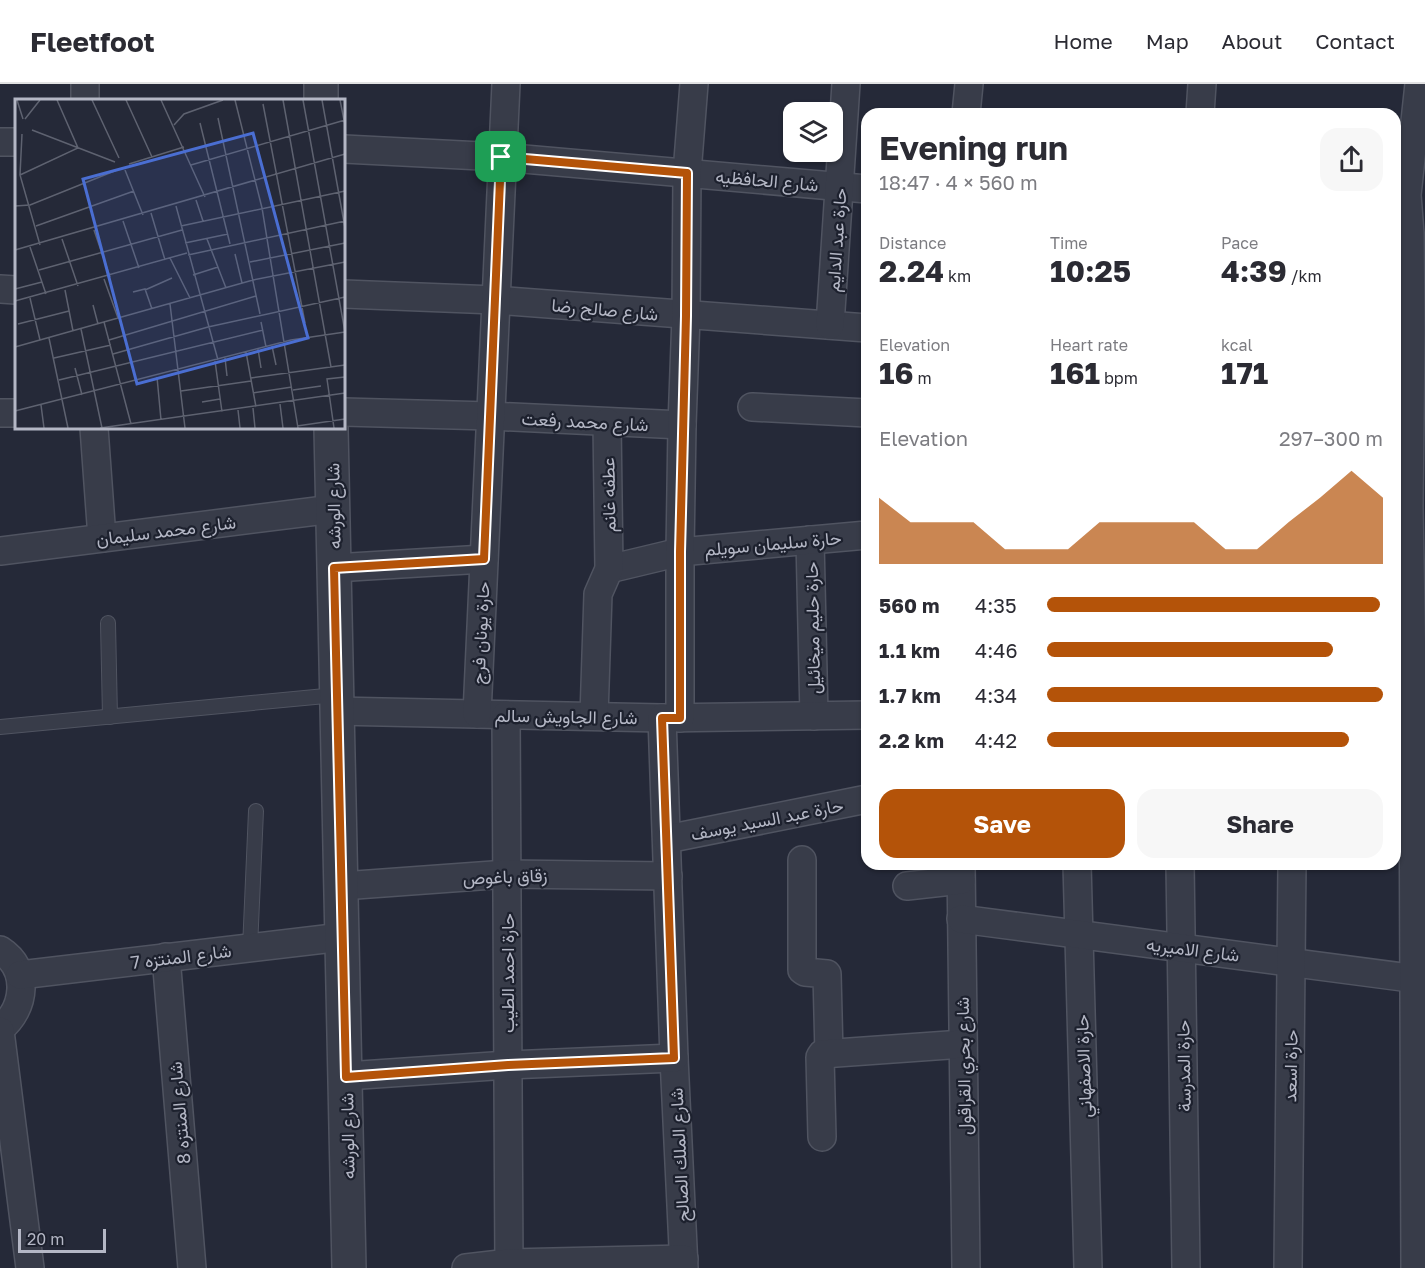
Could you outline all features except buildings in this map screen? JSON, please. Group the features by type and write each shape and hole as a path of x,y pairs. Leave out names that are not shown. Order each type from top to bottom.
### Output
{"street":[{"name":"حارة يونان فرج","path":"477,714 506,84"},
{"name":"شارع الملك الصالح","path":"684,1263 667,839 680,552 687,173 694,84"},
{"name":"حارة عبد الدايم","path":"830,325 846,84"},
{"path":"967,108 969,84"},
{"path":"1200,108 1202,84"},
{"path":"1415,1268 1420,1133 1420,979 1411,716 1418,659 1417,427 1403,370 1418,331 1407,195 1419,84"},
{"name":"شارع الحافظيه","path":"345,149 501,157 861,188"},
{"path":"0,289 15,290"},
{"name":"شارع صالح رضا","path":"345,294 495,300 861,328"},
{"path":"752,407 861,413"},
{"name":"شارع محمد رفعت","path":"345,412 682,425"},
{"name":"عطفه غانم","path":"608,422 609,569"},
{"path":"94,429 102,538"},
{"name":"شارع الورشه","path":"331,429 349,1268"},
{"name":"شارع محمد سليمان","path":"0,551 333,509"},
{"name":"حارة سليمان سويلم","path":"609,569 680,552 861,536"},
{"name":"حارة حليم ميخائيل","path":"810,540 814,716"},
{"path":"334,568 484,559"},
{"path":"594,716 598,594 609,569"},
{"name":"شارع الجاويش سالم","path":"336,703 506,715 671,718 861,716"},
{"name":"حارة احمد الطيب","path":"506,715 509,1265"},
{"name":"حارة عبد السيد يوسف","path":"667,839 861,800"},
{"path":"802,860 802,970 826,974 829,1053"},
{"name":"حارة الاصفهاني","path":"1077,870 1088,1268"},
{"name":"حارة المدرسة","path":"1180,870 1186,1268"},
{"name":"حارة اسعد","path":"1288,1268 1292,870"},
{"path":"907,886 961,872"},
{"name":"شارع بحري القراقول","path":"961,872 966,1268"},
{"name":"زقاق باغوص","path":"342,886 507,874 668,876"},
{"name":"شارع الاميريه","path":"961,920 1420,979"},
{"name":"شارع المنتزه 7","path":"20,975 342,937"},
{"path":"0,950 14,963 20,975 21,999 9,1021 0,1030 30,1268"},
{"name":"شارع المنتزه 8","path":"166,957 192,1268"},
{"path":"822,1137 820,1057 822,1054 963,1044"},
{"path":"346,1077 508,1065 674,1058"},
{"path":"466,1268 509,1265 684,1263"}],"lane":[{"path":"108,623 110,717"},
{"path":"0,727 110,717 336,703"},
{"path":"250,948 256,811"}],"route":[{"path":"501,157 687,173 680,552 680,718 662,718 674,1058 508,1065 346,1077 334,568 484,559 501,157"}]}
